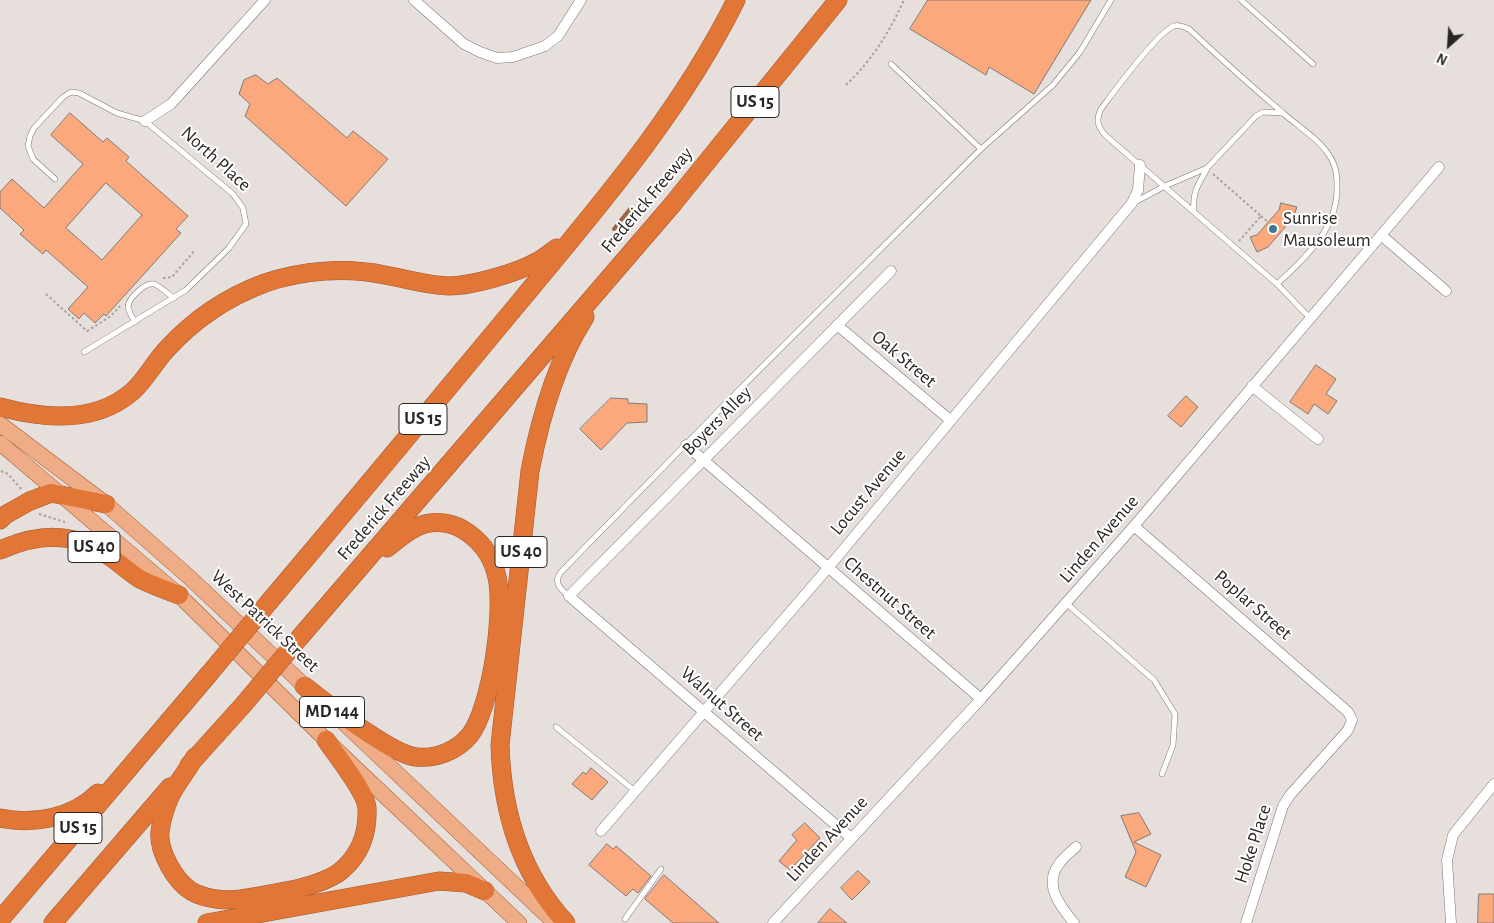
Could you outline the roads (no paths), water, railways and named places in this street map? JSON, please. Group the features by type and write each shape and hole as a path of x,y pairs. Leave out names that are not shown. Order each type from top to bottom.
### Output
{"highway":[{"name":"Frederick Freeway","path":"0,920 209,674 576,234 634,161 688,84 736,0"},
{"name":"Frederick Freeway","path":"54,923 672,205 838,0"},
{"name":"US 40","path":"566,923 550,906 530,873 515,836 508,812 501,765 500,745 530,471 545,409 554,383 582,322 598,298 672,205"},
{"path":"0,407 37,415 66,416 89,414 111,406 134,390 166,350 198,320 234,296 277,279 339,270 383,274 421,284 450,286 470,284 495,278 538,261 576,234"},
{"path":"0,520 30,501 51,493 106,504"},
{"path":"304,686 362,728 398,751 414,757 431,757 446,753 460,745 476,726 487,698 494,661 499,611 497,574 490,556 480,542 469,533 456,526 442,522 428,523 415,527 364,564"},
{"name":"US 40","path":"0,550 16,543 48,537 81,541 106,554 140,579 179,595"},
{"path":"0,818 31,821 45,820 82,806 92,799 156,736"},
{"path":"195,758 169,799 160,833 162,851 181,882 190,890 217,899 244,899 288,891 332,877 347,866 360,848 366,823 367,805 360,789 326,740"},
{"path":"207,923 440,881 466,883 485,891"}],"main road":[{"name":"West Patrick Street","path":"0,424 106,504 189,577 555,923"},
{"path":"0,443 179,595"},
{"name":"US 40","path":"179,595 326,740 519,923"}],"street":[{"name":"North Place","path":"145,121 172,104 265,0"},
{"path":"414,0 464,44 497,58 513,57 545,46 558,36 581,0"},
{"name":"Locust Avenue","path":"601,831 828,568 1132,204 1138,190 1140,165"},
{"name":"Linden Avenue","path":"773,923 981,699 1134,526 1439,167"},
{"path":"1381,235 1446,291"},
{"name":"Boyers Alley","path":"569,596 891,271"},
{"name":"Oak Street","path":"837,325 950,420"},
{"path":"1252,386 1318,439"},
{"name":"Chestnut Street","path":"686,445 981,699"},
{"name":"Poplar Street","path":"1134,526 1348,712"},
{"name":"Walnut Street","path":"569,596 851,838"},
{"name":"Hoke Place","path":"1246,923 1283,806 1290,795 1348,730 1352,720 1348,712"},
{"path":"1451,923 1446,860 1453,835 1494,784"},
{"path":"1074,923 1061,908 1052,890 1053,878 1058,864 1076,847"}],"lane":[{"path":"569,596 560,589 557,582 558,577 686,445 981,149 1053,85 1080,52 1111,0"},
{"path":"1241,0 1313,64"},
{"path":"1278,284 1304,258 1328,229 1337,191 1334,162 1325,149 1189,29 1174,26 1167,30 1151,46 1109,99 1098,116 1097,123 1105,135 1278,284 1310,318"},
{"path":"891,64 981,149"},
{"path":"55,179 33,159 28,146 34,128 63,97 71,92 79,93 117,113 145,121"},
{"path":"1194,212 1192,200 1207,168 1256,116 1263,112 1282,113"},
{"name":"North Place","path":"84,352 186,290 229,248 246,224 243,208 233,194 145,121"},
{"path":"1132,204 1165,186 1207,168"},
{"path":"135,322 128,308 129,303 144,286 155,284 174,298"},
{"path":"1066,603 1154,680 1174,714 1173,745 1162,774"},
{"path":"556,727 635,792"},
{"path":"625,919 662,869"}],"waterway":[{"path":"614,229 630,209"}],"place":[{"name":"Sunrise Mausoleum","path":"1273,229"}]}
